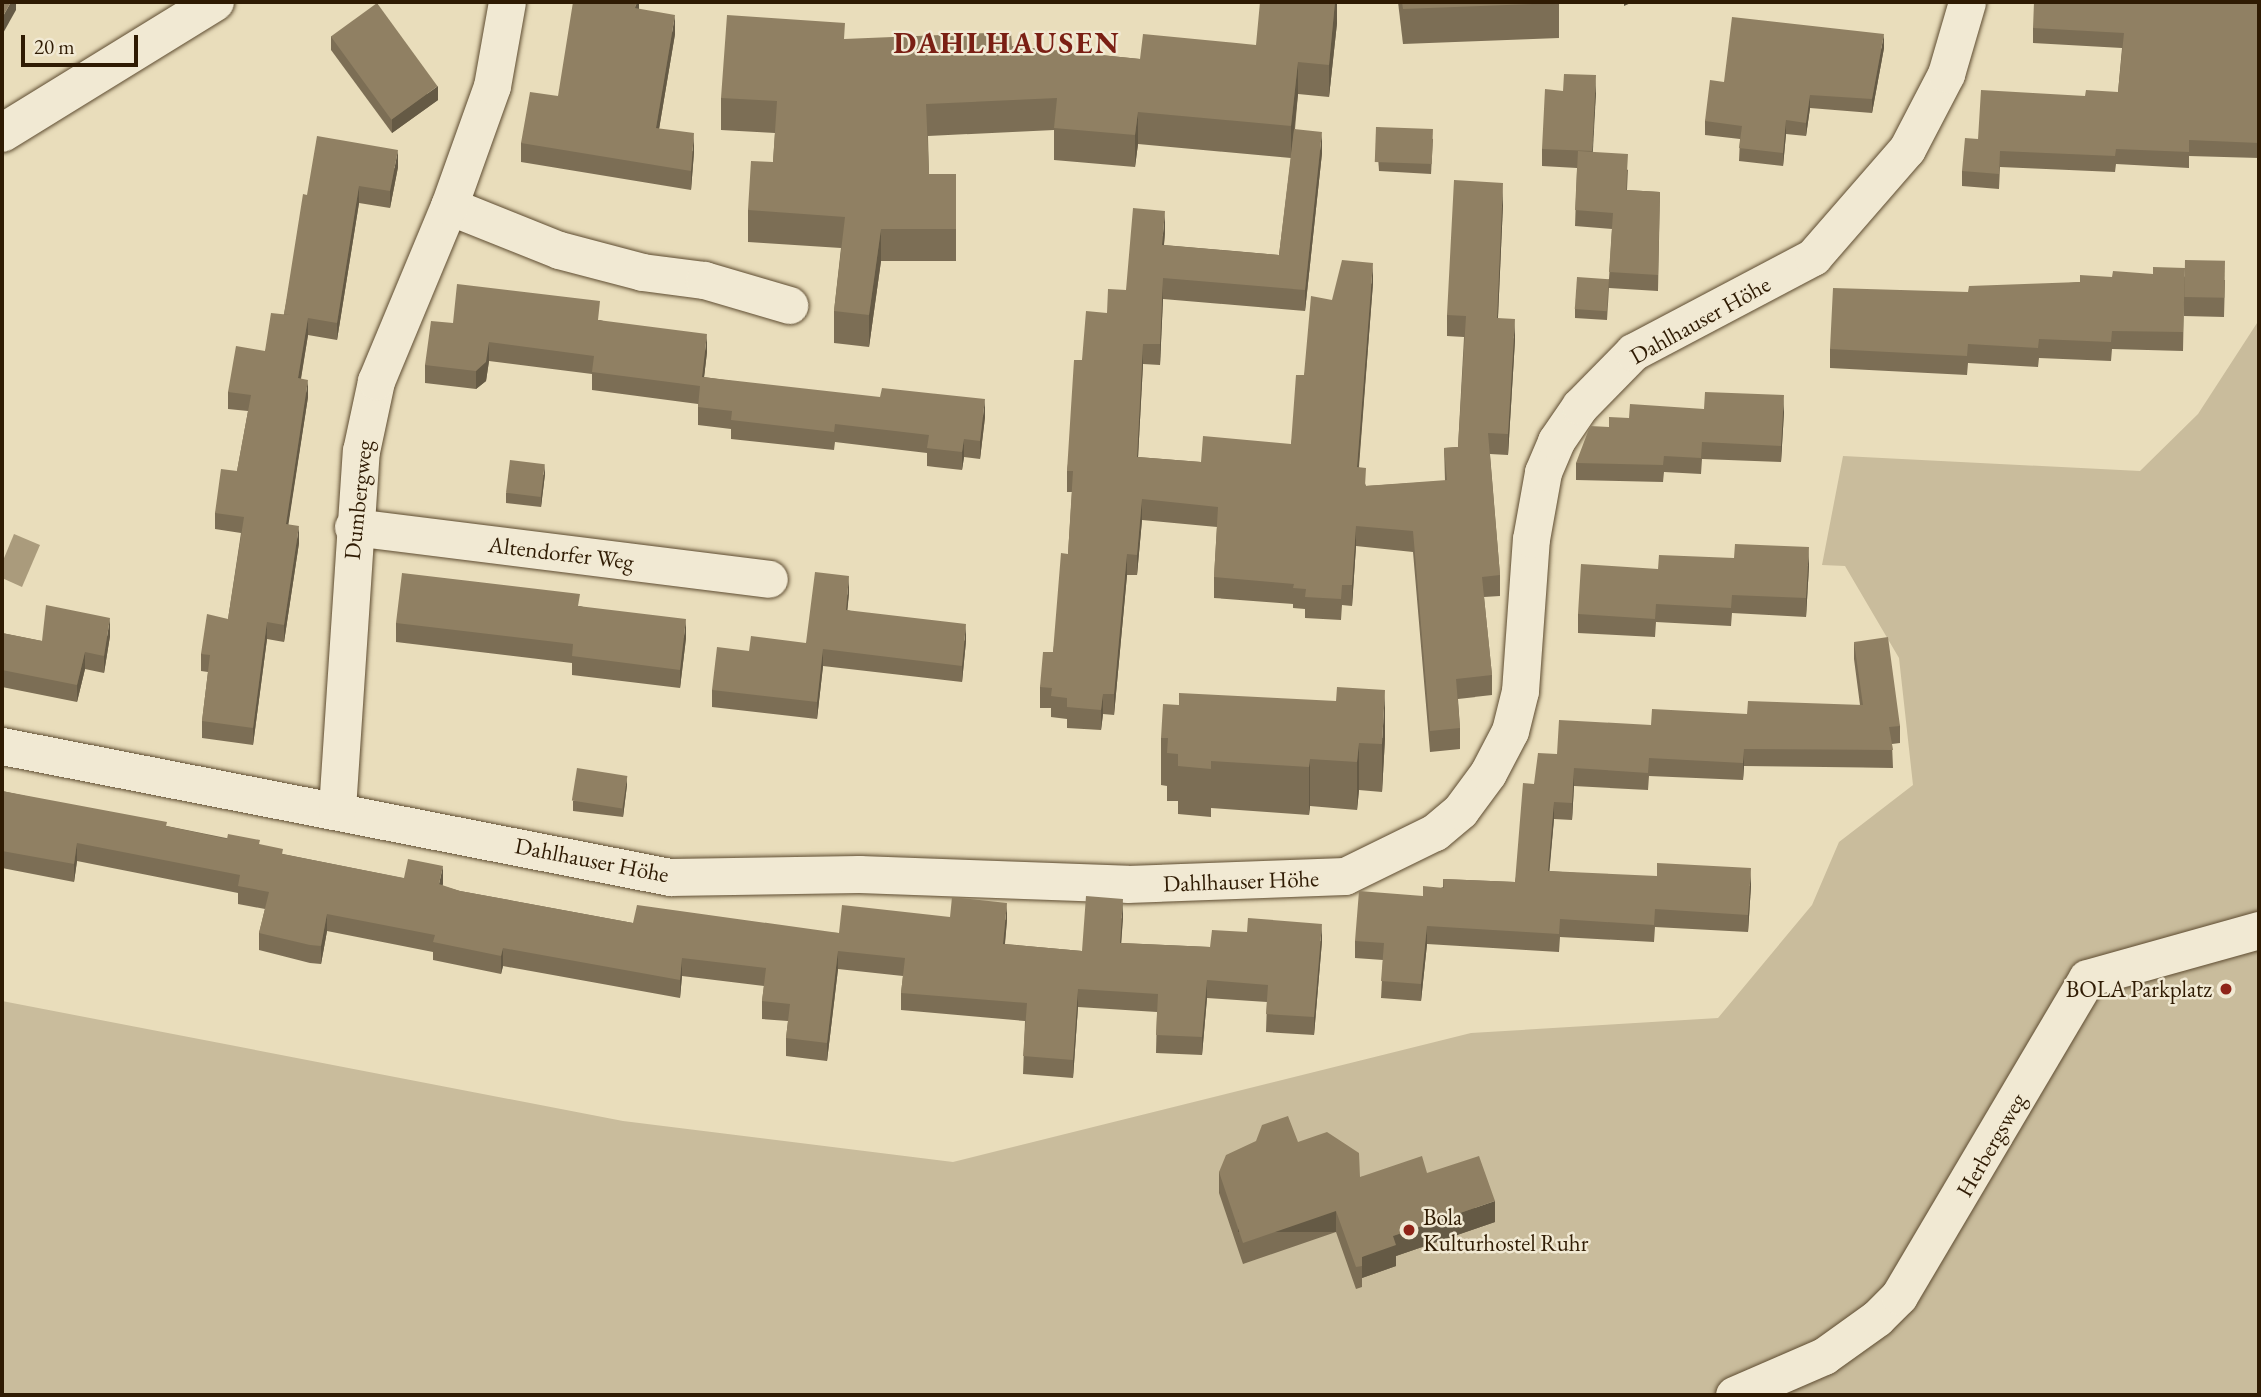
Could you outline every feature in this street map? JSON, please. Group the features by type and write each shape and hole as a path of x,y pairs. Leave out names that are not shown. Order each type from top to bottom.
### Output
{"street":[{"path":"2,133 215,2"},
{"name":"Dumbergweg","path":"337,809 353,527 361,451 376,381 449,206 492,86 507,2"},
{"name":"Dahlhauser Höhe","path":"2,746 337,809 670,877 859,874 1140,883 1325,879 1375,864 1435,832 1460,811 1488,773 1510,731 1520,691 1531,539 1543,472 1556,441 1580,405 1633,352 1813,257 1908,149 1946,74 1966,2"},
{"path":"449,206 559,250 642,272 704,280 789,304"},
{"name":"Altendorfer Weg","path":"353,527 769,579"},
{"name":"Herbergsweg","path":"1734,1395 1824,1356 1877,1318 1899,1296 2087,978 2259,930"}],"shaded area":[{"path":"2259,320 2259,1395 2,1395 2,1001 623,1121 953,1162 1471,1033 1718,1018 1812,905 1839,842 1913,785 1899,658 1845,566 1822,565 1843,456 2140,471 2198,414"},
{"path":"14,534 40,545 22,587 2,578 2,563"}],"building":[{"path":"2,2 11,2 2,18"},
{"path":"573,2 637,2 635,8 675,15 656,128 694,133 691,171 521,143 530,92 558,96"},
{"path":"1260,2 1335,2 1329,65 1298,62 1291,126 1138,112 1135,135 1054,128 1057,98 926,104 929,174 956,174 956,229 881,229 869,315 834,311 845,217 748,210 751,161 773,162 777,101 721,98 727,15 845,23 844,39 1011,32 1012,46 1140,59 1143,34 1256,45"},
{"path":"1402,2 1559,2 1559,3 1403,9"},
{"path":"2034,2 2259,2 2259,143 2189,140 2189,152 2116,149 2115,156 2000,151 1999,174 1962,171 1965,138 1978,139 1981,90 2085,96 2086,90 2118,92 2124,33 2033,28"},
{"path":"377,3 438,86 391,120 331,37"},
{"path":"1732,17 1884,34 1872,99 1810,95 1806,123 1786,120 1783,153 1739,148 1742,126 1705,121 1710,80 1724,82"},
{"path":"1564,74 1596,75 1592,151 1542,149 1545,89 1563,91"},
{"path":"1376,127 1433,129 1432,164 1375,162"},
{"path":"1294,129 1322,132 1305,290 1163,278 1160,344 1143,344 1137,457 1201,462 1203,436 1291,444 1296,375 1304,375 1311,296 1332,300 1342,260 1373,263 1357,467 1366,468 1365,486 1447,480 1444,448 1458,447 1466,316 1447,315 1454,180 1503,183 1497,318 1515,319 1508,434 1488,433 1500,575 1482,577 1492,675 1456,679 1460,728 1430,731 1413,531 1356,526 1352,585 1342,585 1341,599 1305,597 1306,589 1293,588 1294,584 1214,577 1218,507 1142,499 1137,555 1127,554 1114,694 1103,694 1101,710 1067,707 1067,698 1051,696 1052,688 1040,687 1043,652 1053,652 1061,553 1068,554 1073,471 1067,471 1074,360 1082,360 1086,311 1107,313 1108,289 1126,290 1133,208 1165,211 1162,245 1279,255"},
{"path":"317,136 398,150 390,191 359,186 337,323 308,318 298,378 308,380 286,524 299,526 284,625 267,622 253,728 202,721 210,655 201,654 207,614 228,619 244,517 215,513 221,469 237,471 251,395 228,392 236,346 265,351 271,313 290,315 284,314 303,194 307,195"},
{"path":"1578,151 1628,154 1626,190 1660,192 1658,275 1609,272 1613,213 1575,210"},
{"path":"2185,260 2225,261 2224,298 2184,297"},
{"path":"2153,267 2185,268 2183,332 2112,331 2111,342 2039,339 2038,348 1968,344 1967,356 1830,349 1833,288 1968,292 1969,286 2080,282 2080,275 2112,277 2113,271 2153,274"},
{"path":"1577,277 1609,279 1607,311 1575,309"},
{"path":"457,284 600,301 598,320 707,334 702,377 880,397 882,388 985,399 980,441 964,439 962,452 927,448 929,435 835,424 834,432 731,420 732,411 698,407 700,386 592,372 594,356 489,342 486,362 476,371 425,365 431,321 453,323"},
{"path":"1705,392 1784,395 1781,446 1702,442 1701,458 1664,456 1663,465 1576,463 1590,426 1609,427 1609,417 1629,418 1630,404 1704,409"},
{"path":"510,460 545,464 541,497 506,493"},
{"path":"1735,544 1809,547 1806,598 1732,595 1731,608 1656,604 1655,619 1578,614 1581,564 1658,569 1659,555 1734,558"},
{"path":"815,572 849,576 846,610 966,624 962,666 823,649 817,702 712,690 717,647 749,651 751,636 806,643"},
{"path":"402,573 580,594 578,606 686,619 680,670 572,656 573,644 396,623"},
{"path":"46,605 110,618 104,656 85,652 77,685 2,670 2,633 42,641"},
{"path":"1888,637 1900,726 1889,727 1893,750 1744,749 1743,763 1649,758 1648,773 1574,768 1572,803 1554,802 1548,871 1657,876 1657,863 1751,868 1748,915 1655,909 1654,925 1560,919 1559,934 1427,926 1421,984 1381,981 1384,943 1355,941 1359,891 1423,896 1423,886 1444,888 1443,879 1515,882 1523,783 1534,784 1538,753 1557,754 1559,720 1651,725 1652,709 1747,714 1748,701 1863,705 1854,642"},
{"path":"1337,687 1385,690 1382,744 1359,743 1357,762 1310,759 1309,767 1211,761 1211,769 1178,766 1178,754 1167,753 1168,738 1161,738 1163,704 1179,705 1179,693 1336,701"},
{"path":"577,768 627,776 622,809 572,801"},
{"path":"2,791 167,822 166,826 227,839 228,834 260,840 259,844 283,849 282,854 404,878 408,859 443,866 439,884 460,891 633,923 637,905 839,933 842,905 950,917 952,897 1007,903 1003,944 1082,951 1086,896 1123,899 1120,943 1210,947 1212,930 1247,932 1248,918 1322,924 1314,1017 1266,1014 1268,985 1207,980 1202,1037 1156,1035 1158,994 1078,989 1073,1060 1023,1056 1027,1003 901,993 905,958 838,951 827,1043 786,1038 790,1004 762,1001 766,968 682,958 680,980 503,948 501,956 433,942 435,935 327,914 321,946 310,945 259,933 269,892 238,886 240,875 77,843 74,864 2,851"},
{"path":"1288,1116 1298,1142 1327,1132 1359,1153 1360,1177 1422,1156 1427,1173 1479,1156 1495,1201 1393,1236 1396,1245 1362,1257 1362,1266 1356,1267 1336,1211 1243,1243 1219,1172 1226,1155 1256,1141 1262,1125"}],"place":[{"name":"BOLA Parkplatz","path":"2226,989"},
{"name":"Bola Kulturhostel Ruhr","path":"1409,1230"}],"district":[{"name":"DAHLHAUSEN","path":"1007,43"}]}
